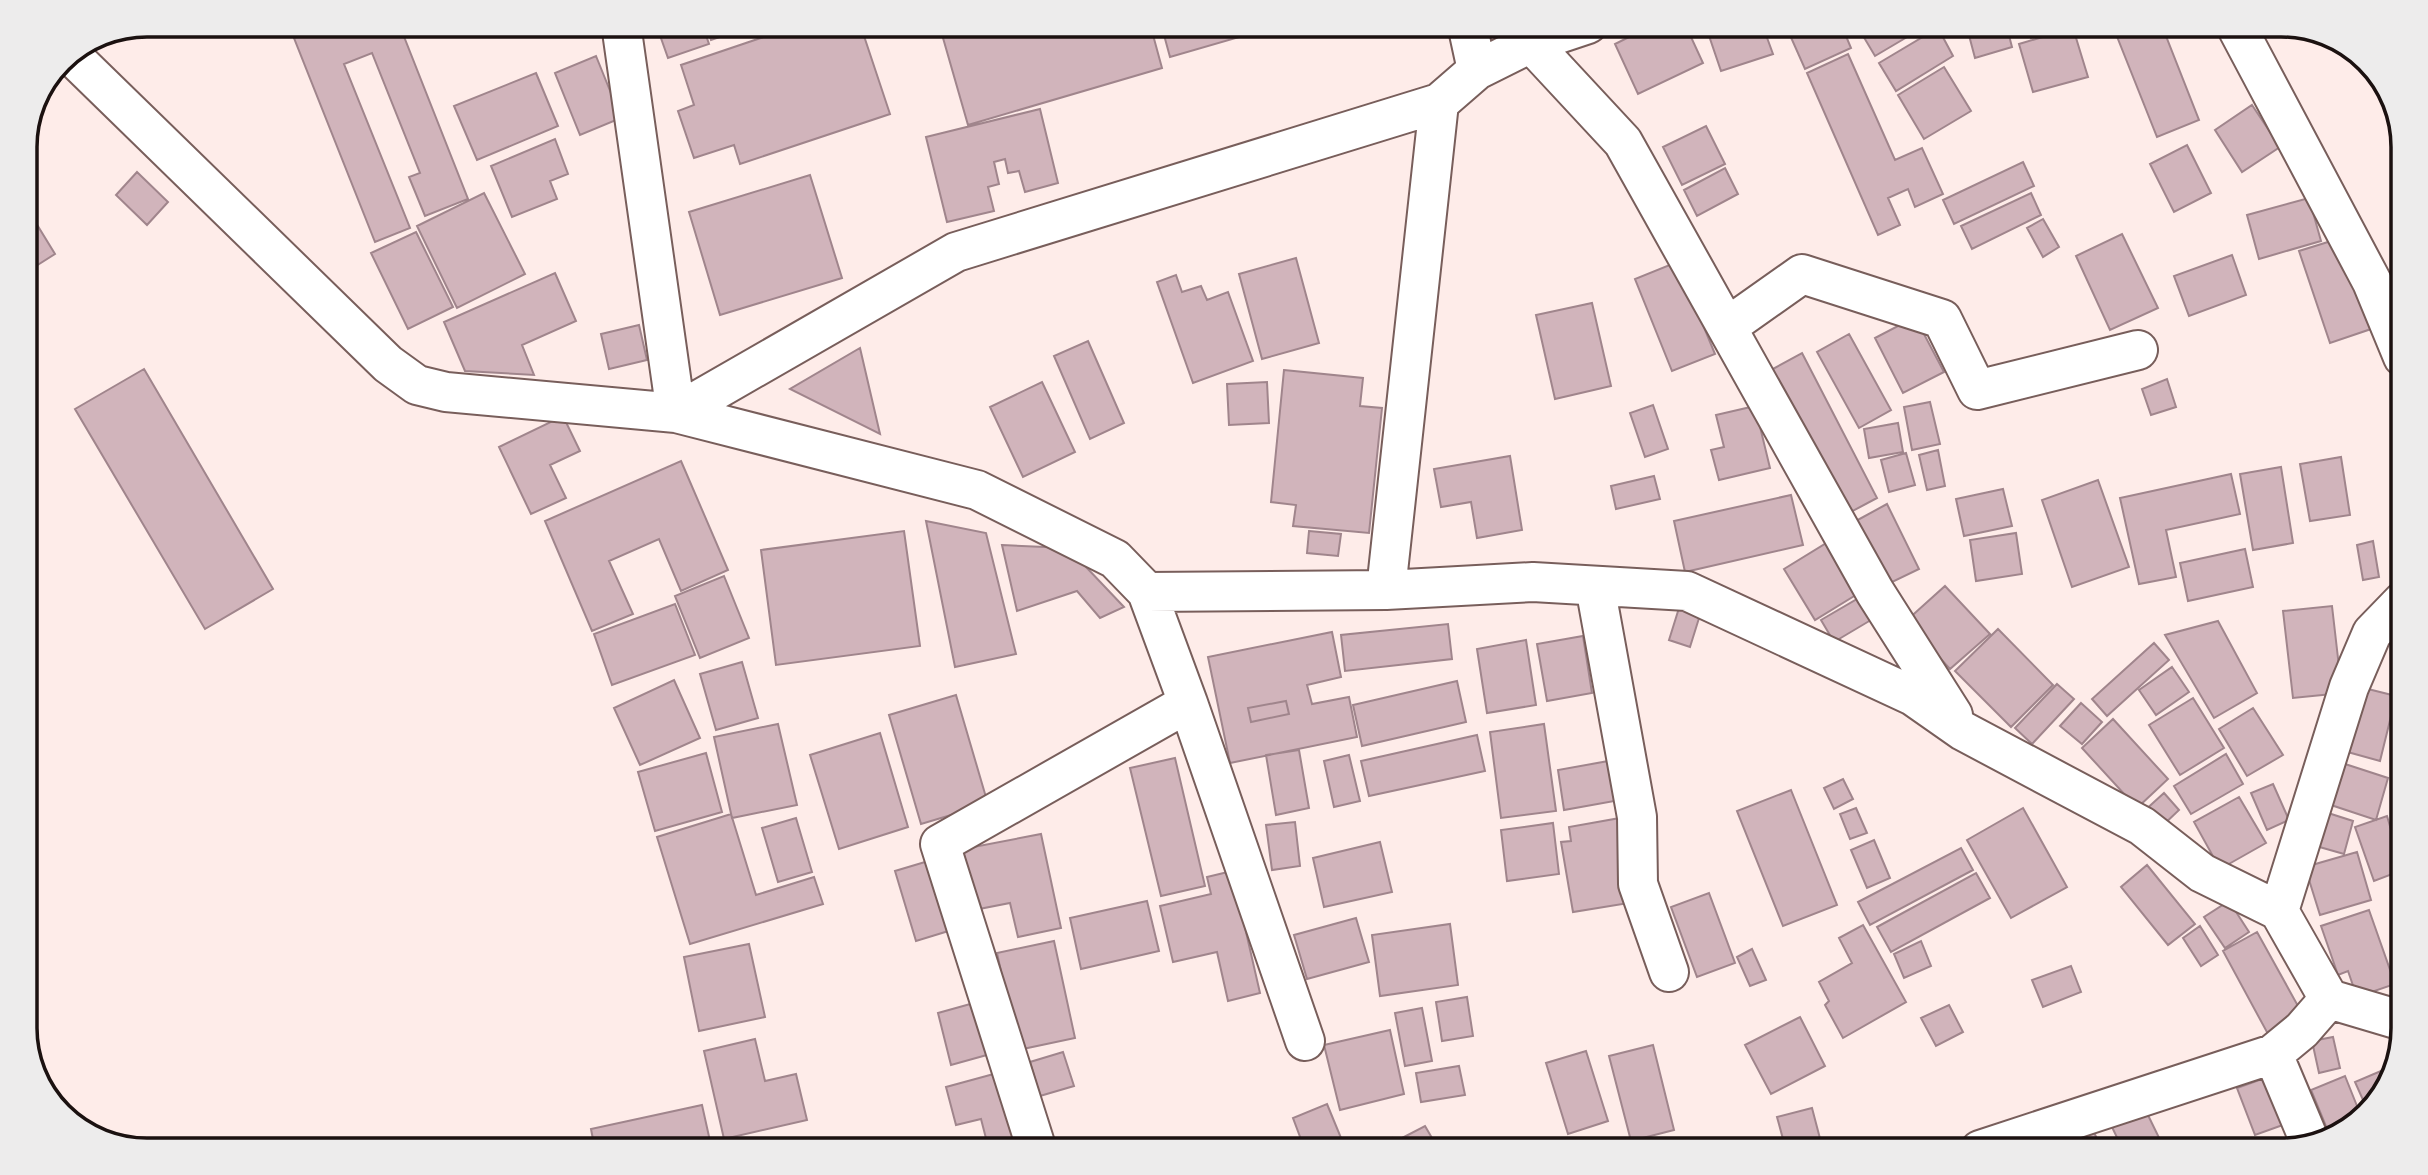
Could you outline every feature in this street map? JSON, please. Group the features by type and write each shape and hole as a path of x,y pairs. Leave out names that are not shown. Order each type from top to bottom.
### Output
{"street":[{"path":"623,37 676,413"},
{"path":"1470,37 1477,70"},
{"path":"676,413 956,251 1439,103 1477,70 1549,37"},
{"path":"2242,37 2372,282 2391,328"},
{"path":"1531,43 1623,142 1875,592 1963,732"},
{"path":"78,62 387,364 417,385 446,392 676,413 977,490 1115,559 1147,592 1305,1041"},
{"path":"1386,590 1439,103"},
{"path":"1727,327 1802,274 1942,319 1977,390 2138,350"},
{"path":"1147,592 1386,590 1533,582 1688,591 1913,696 1963,732 2130,819 2202,873 2279,911 2329,999 2391,1017"},
{"path":"1595,586 1637,817 1638,884 1669,972"},
{"path":"2279,911 2349,687 2372,633 2391,613"},
{"path":"1033,1138 940,844 1188,703"},
{"path":"2017,1138 2273,1054 2302,1030 2329,999"},
{"path":"2273,1054 2307,1134"}],"building":[{"path":"404,37 468,199 425,216 409,177 420,173 372,53 344,64 410,228 375,242 294,38"},
{"path":"661,37 707,37 709,44 668,58"},
{"path":"764,37 864,37 890,114 740,164 734,145 694,158 678,111 694,105 681,65"},
{"path":"943,37 1154,37 1162,68 968,125"},
{"path":"1165,37 1239,37 1170,57"},
{"path":"1629,37 1691,37 1703,63 1638,94 1615,44"},
{"path":"1709,37 1767,37 1773,54 1721,71"},
{"path":"1791,37 1846,37 1851,48 1805,69"},
{"path":"1864,37 1907,37 1875,56"},
{"path":"1923,37 1943,37 1953,56 1896,91 1879,63"},
{"path":"1969,37 2009,37 2012,47 1975,58"},
{"path":"2043,37 2076,37 2088,77 2033,92 2019,44"},
{"path":"2117,37 2166,37 2199,120 2157,137"},
{"path":"1848,54 1895,160 1922,148 1943,194 1915,207 1908,189 1888,198 1900,225 1878,235 1807,73"},
{"path":"596,56 621,118 580,135 555,73"},
{"path":"1944,67 1971,111 1924,139 1898,95"},
{"path":"536,73 558,126 477,160 454,106"},
{"path":"2252,105 2280,147 2242,172 2215,130"},
{"path":"1040,109 1058,183 1025,192 1019,171 1008,173 1005,159 994,162 999,184 988,187 994,211 947,222 926,137"},
{"path":"1706,126 1725,164 1682,185 1663,147"},
{"path":"555,139 568,174 550,181 557,199 512,217 491,166"},
{"path":"2187,145 2211,193 2174,212 2150,164"},
{"path":"2023,162 2034,186 1954,224 1943,200"},
{"path":"1725,168 1738,194 1697,216 1684,190"},
{"path":"137,172 168,202 147,225 116,195"},
{"path":"810,175 842,278 720,315 689,212"},
{"path":"484,193 525,274 457,308 417,226"},
{"path":"2031,193 2041,215 1972,249 1961,226"},
{"path":"2309,198 2321,241 2259,259 2247,215"},
{"path":"2043,219 2059,247 2043,257 2027,228"},
{"path":"37,225 55,254 37,265"},
{"path":"416,232 453,307 408,329 371,253"},
{"path":"2122,234 2158,308 2110,330 2076,256"},
{"path":"2344,237 2374,328 2330,343 2299,251"},
{"path":"2232,255 2246,295 2189,316 2174,276"},
{"path":"1296,258 1319,343 1262,359 1239,274"},
{"path":"1677,262 1715,354 1672,371 1635,279"},
{"path":"555,273 576,321 522,345 534,375 465,371 444,322"},
{"path":"1176,275 1182,292 1201,286 1207,300 1228,292 1253,361 1193,383 1157,282"},
{"path":"1592,303 1611,386 1555,399 1536,315"},
{"path":"1915,317 1944,372 1903,393 1875,338"},
{"path":"639,325 647,360 609,369 601,334"},
{"path":"1849,334 1891,410 1859,428 1817,352"},
{"path":"1088,341 1124,423 1090,439 1054,356"},
{"path":"860,348 880,434 790,389"},
{"path":"1802,353 1877,498 1847,514 1771,370"},
{"path":"144,369 273,589 205,629 75,409"},
{"path":"1284,370 1363,378 1360,406 1382,408 1369,533 1293,526 1296,505 1271,502"},
{"path":"2167,379 2176,407 2151,415 2142,389"},
{"path":"1042,382 1075,452 1023,477 990,407"},
{"path":"1267,382 1269,423 1229,425 1227,384"},
{"path":"1930,402 1940,444 1912,450 1904,407"},
{"path":"1653,405 1668,449 1645,457 1630,413"},
{"path":"1755,406 1770,468 1719,480 1711,450 1724,447 1716,415"},
{"path":"563,416 580,451 550,465 566,498 531,514 499,447"},
{"path":"1898,423 1903,452 1869,458 1864,429"},
{"path":"1938,450 1945,486 1927,490 1919,455"},
{"path":"1906,453 1915,485 1889,492 1881,460"},
{"path":"1510,456 1522,530 1477,538 1471,502 1441,507 1434,469"},
{"path":"2341,457 2350,515 2310,521 2300,464"},
{"path":"681,461 728,570 681,591 659,539 609,561 633,614 592,631 545,521"},
{"path":"2281,467 2293,543 2253,550 2240,474"},
{"path":"2231,474 2240,514 2166,530 2176,577 2139,584 2120,498"},
{"path":"1654,476 1660,499 1616,509 1611,486"},
{"path":"2098,480 2129,567 2072,587 2042,500"},
{"path":"2003,489 2012,526 1964,536 1956,499"},
{"path":"1791,495 1803,545 1685,572 1674,521"},
{"path":"1887,504 1919,569 1886,585 1854,522"},
{"path":"926,521 986,533 1016,654 955,667"},
{"path":"904,531 920,646 776,665 761,550"},
{"path":"1309,531 1341,534 1338,556 1307,553"},
{"path":"2016,533 2022,574 1976,581 1970,540"},
{"path":"1833,539 1864,590 1815,620 1784,569"},
{"path":"2373,541 2379,577 2363,580 2357,545"},
{"path":"1002,545 1068,548 1124,607 1100,618 1077,591 1017,611"},
{"path":"2245,549 2253,587 2188,601 2180,563"},
{"path":"724,576 749,638 700,658 675,596"},
{"path":"1945,586 1990,634 1950,669 1906,621"},
{"path":"1864,595 1876,617 1834,642 1821,620"},
{"path":"675,604 695,655 612,685 594,634"},
{"path":"2332,606 2342,693 2293,698 2283,611"},
{"path":"1679,608 1700,615 1690,647 1669,640"},
{"path":"2218,621 2257,693 2214,718 2165,635"},
{"path":"1448,624 1452,659 1345,671 1341,635"},
{"path":"1998,629 2053,685 2011,727 1955,671"},
{"path":"1332,632 1341,677 1307,685 1312,704 1349,697 1357,737 1230,763 1208,657","holes":["1286,701 1289,714 1251,722 1248,708"]},
{"path":"1583,636 1592,693 1547,701 1537,644"},
{"path":"1526,640 1536,705 1487,713 1477,649"},
{"path":"2154,643 2169,660 2107,716 2092,699"},
{"path":"742,662 758,718 716,730 700,674"},
{"path":"2172,667 2189,692 2156,715 2139,690"},
{"path":"674,680 700,738 640,765 614,708"},
{"path":"1457,681 1466,722 1362,746 1353,705"},
{"path":"2057,684 2074,699 2032,744 2015,728"},
{"path":"2360,687 2391,695 2391,716 2380,761 2344,751"},
{"path":"956,695 988,804 921,824 889,715"},
{"path":"2193,698 2224,748 2180,775 2149,725"},
{"path":"1286,701 1289,714 1251,722 1248,708"},
{"path":"2081,703 2102,722 2082,744 2060,726"},
{"path":"2253,708 2283,755 2247,776 2219,729"},
{"path":"2113,719 2168,779 2137,808 2082,748"},
{"path":"778,724 797,805 732,818 714,737"},
{"path":"1544,724 1556,811 1501,818 1490,732"},
{"path":"880,733 908,827 839,849 810,755"},
{"path":"1477,735 1485,771 1369,796 1361,761"},
{"path":"1299,750 1309,808 1276,815 1266,755"},
{"path":"706,753 722,812 655,831 638,772"},
{"path":"2226,754 2243,784 2191,814 2174,786"},
{"path":"1349,755 1360,801 1334,807 1324,761"},
{"path":"1175,758 1205,886 1161,896 1130,768"},
{"path":"1614,760 1620,800 1564,810 1558,770"},
{"path":"2342,763 2388,778 2376,820 2328,804"},
{"path":"1843,779 1853,799 1834,809 1824,788"},
{"path":"2273,784 2289,820 2267,830 2251,793"},
{"path":"1791,790 1837,905 1783,926 1737,811"},
{"path":"2164,793 2179,810 2159,829 2143,812"},
{"path":"2239,797 2266,843 2220,869 2194,822"},
{"path":"1856,808 1867,833 1850,839 1840,814"},
{"path":"2023,808 2067,887 2011,918 1967,840"},
{"path":"2325,812 2353,821 2344,854 2316,846"},
{"path":"731,814 756,895 814,877 823,904 690,944 657,837"},
{"path":"2387,816 2391,830 2391,875 2374,881 2355,827"},
{"path":"796,818 812,872 778,882 762,828"},
{"path":"1620,818 1635,902 1573,912 1561,842 1571,841 1569,827"},
{"path":"1295,822 1300,866 1272,870 1266,825"},
{"path":"1553,823 1559,874 1507,881 1501,830"},
{"path":"1041,834 1061,928 1018,937 1010,903 974,910 963,849"},
{"path":"1874,840 1890,878 1867,888 1851,850"},
{"path":"1380,842 1392,892 1324,907 1313,858"},
{"path":"1961,848 1973,870 1870,925 1858,902"},
{"path":"2357,852 2371,900 2320,915 2305,867"},
{"path":"935,859 955,929 916,941 895,871"},
{"path":"2147,865 2195,924 2168,945 2121,887"},
{"path":"1232,871 1260,993 1228,1001 1217,952 1173,962 1160,906 1211,894 1207,877"},
{"path":"1976,873 1990,898 1891,952 1877,927"},
{"path":"1709,893 1735,963 1697,977 1671,907"},
{"path":"1147,901 1159,951 1081,969 1070,918"},
{"path":"2229,901 2249,932 2225,948 2204,917"},
{"path":"2369,910 2391,973 2391,985 2357,997 2348,971 2338,975 2321,926"},
{"path":"1356,918 1369,962 1307,979 1294,935"},
{"path":"1450,924 1458,985 1380,996 1372,935"},
{"path":"1863,925 1906,1002 1843,1038 1825,1005 1829,1001 1819,982 1852,963 1839,938"},
{"path":"2200,926 2218,955 2201,966 2183,938"},
{"path":"2257,932 2303,1015 2268,1034 2223,951"},
{"path":"1054,941 1075,1038 1018,1050 997,953"},
{"path":"1921,941 1931,966 1904,978 1894,954"},
{"path":"749,944 765,1017 699,1031 684,957"},
{"path":"1752,949 1766,980 1750,986 1737,957"},
{"path":"2071,966 2081,992 2043,1007 2032,980"},
{"path":"1467,997 1473,1036 1442,1041 1436,1002"},
{"path":"981,1001 994,1053 951,1065 938,1013"},
{"path":"1949,1005 1963,1032 1936,1046 1921,1018"},
{"path":"1422,1008 1432,1061 1405,1066 1395,1013"},
{"path":"1800,1017 1825,1066 1771,1094 1745,1045"},
{"path":"1390,1030 1404,1094 1340,1110 1324,1045"},
{"path":"2333,1037 2340,1068 2319,1073 2312,1041"},
{"path":"755,1039 765,1081 796,1074 807,1120 724,1138 704,1051"},
{"path":"1653,1045 1674,1130 1643,1138 1630,1138 1609,1056"},
{"path":"1586,1051 1608,1121 1568,1134 1546,1063"},
{"path":"1063,1052 1074,1086 1040,1096 1030,1062"},
{"path":"1459,1066 1465,1095 1421,1102 1416,1073"},
{"path":"2382,1070 2364,1101 2355,1082"},
{"path":"1001,1072 1019,1138 986,1138 981,1119 956,1125 946,1087"},
{"path":"2276,1074 2294,1121 2255,1135 2237,1088"},
{"path":"2345,1076 2358,1107 2327,1128 2311,1090"},
{"path":"1327,1104 1341,1138 1300,1138 1293,1118"},
{"path":"702,1105 709,1138 593,1138 591,1129"},
{"path":"1812,1108 1820,1138 1783,1138 1777,1117"},
{"path":"2145,1109 2159,1138 2117,1138 2111,1125"},
{"path":"1425,1126 1432,1138 1402,1138"},
{"path":"2093,1130 2097,1138 2074,1138"}]}
